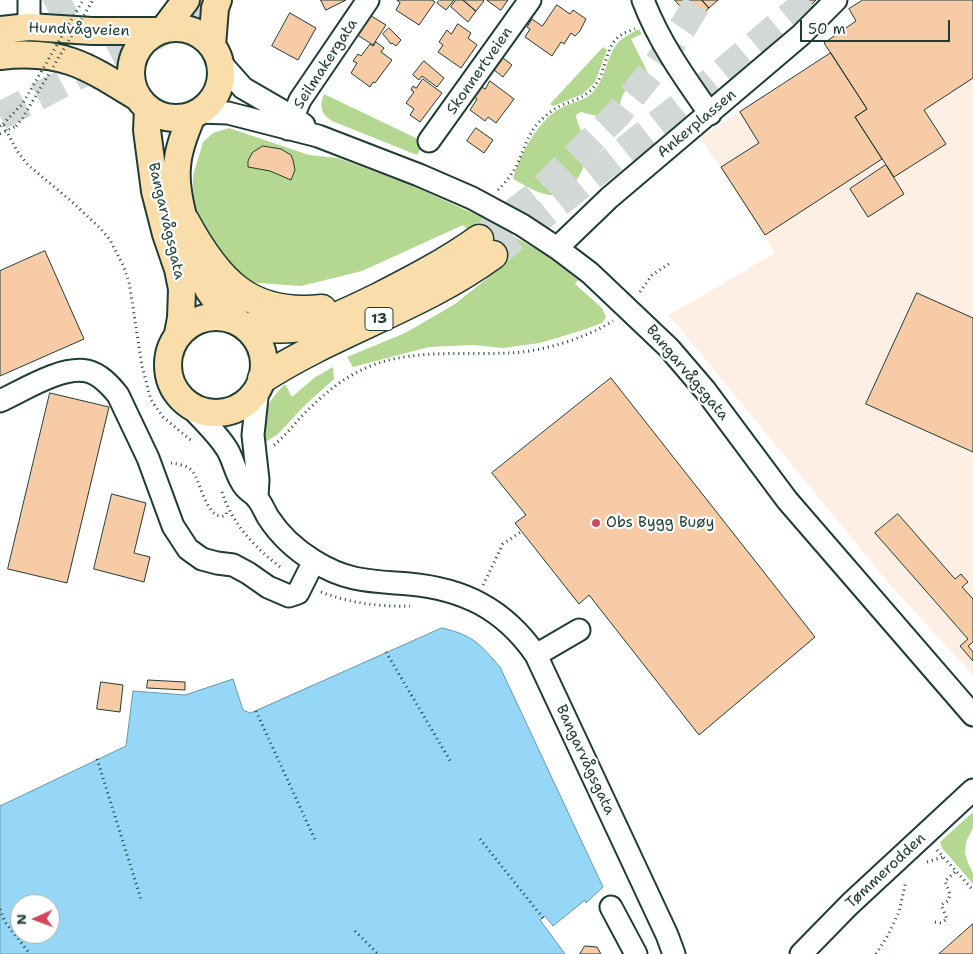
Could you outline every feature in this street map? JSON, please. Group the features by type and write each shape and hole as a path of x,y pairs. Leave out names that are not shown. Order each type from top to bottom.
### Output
{"highway":[{"name":"13","path":"185,221 212,266 243,294 259,302 292,310 323,309 339,305 363,304"},
{"name":"13","path":"242,324 284,328 306,326 325,321 486,247 470,272 401,310 316,347 289,361 260,383"}],"main road":[{"path":"186,0 161,30 145,40 135,52 131,67 132,83 143,103 159,115 171,118 195,114 210,103 218,90 221,76 216,54 215,8 218,0"},
{"name":"Hundvågveien","path":"0,30 29,27 92,31 161,30"},
{"path":"161,30 175,27 187,29 201,35 216,54"},
{"name":"Hundvågveien","path":"0,56 47,55 64,58 98,74 143,103"},
{"name":"Bangarvågsgata","path":"143,103 155,191 182,289 178,334"},
{"name":"Bangarvågsgata","path":"195,114 183,138 176,168 178,200 191,244 209,290 220,305 242,324"},
{"path":"206,317 223,317 242,324 257,339 263,353 264,368 260,383 248,401 235,409 220,413 204,412 190,406 178,395 170,380 167,364 170,348 178,334 191,323 206,317"}],"street":[{"path":"29,0 29,27"},
{"name":"Seilmakergata","path":"290,123 300,100 368,0"},
{"name":"Skonnertveien","path":"429,141 530,0"},
{"path":"643,0 651,21 669,55 710,114"},
{"name":"Ankerplassen","path":"557,248 609,198 801,35 836,0"},
{"name":"Bangarvågsgata","path":"216,54 243,88 290,123 318,136 451,188 522,225 590,273 669,348 706,390 787,500 973,714"},
{"name":"Bangarvågsgata","path":"195,114 228,113 290,123"},
{"path":"0,401 61,373 79,371 94,374 112,387 118,395 148,458 174,526 188,549 202,559 233,565 248,572 268,587 289,596 298,593 314,561"},
{"path":"257,498 258,480 253,435 260,383"},
{"name":"Bangarvågsgata","path":"190,406 228,450 244,487 257,498 268,518 283,536 314,561 334,572 353,578 442,588 476,600 496,612 513,627 536,656 674,954"},
{"path":"536,656 579,630"},
{"name":"Tømmerodden","path":"801,954 850,904 973,790"},
{"path":"611,907 636,954"}],"path":[{"path":"83,0 23,103 2,125 17,151 28,165 70,200 110,240 123,265 129,282 142,366 151,400 163,417 199,447"},
{"path":"0,134 16,126 22,119 93,0"},
{"path":"494,193 506,182 513,172 524,146 537,124 547,114 560,106 584,96 590,91 597,82 605,66 612,44 617,38 651,21"},
{"path":"638,295 652,275 672,262"},
{"path":"272,447 331,388 374,365 417,356 480,352 510,353 550,346 572,341 604,327 618,318"},
{"path":"148,458 188,467 193,472 210,510 217,516 222,517 227,512 227,508"},
{"path":"221,491 227,508 237,525 273,562 304,583"},
{"path":"482,587 503,544 522,531"},
{"path":"386,652 452,764"},
{"path":"256,711 316,842"},
{"path":"97,759 141,900"},
{"path":"924,835 973,890"},
{"path":"480,838 543,918"},
{"path":"925,864 943,857"},
{"path":"935,922 941,923 947,919 941,905 948,900 950,894 945,881 956,871"},
{"path":"876,954 899,912 906,881 912,875"},
{"path":"0,909 5,922 30,954"},
{"path":"355,931 378,954"}],"shaded area":[{"path":"863,0 973,0 973,675 892,587 669,315 775,253 700,137 830,53 824,43 856,22 849,9"}],"green space":[{"path":"639,29 642,34 631,39 650,77 649,82 645,87 631,88 624,92 617,113 613,115 599,116 581,112 576,115 585,139 586,159 580,174 570,187 556,195 549,195 535,191 513,179 520,160 537,130 559,109 585,98 593,92 601,81 610,55 617,44 624,37"},
{"path":"603,47 607,50 595,82 583,94 553,106 550,104"},
{"path":"324,94 424,143 417,155 332,121 325,116 322,110"},
{"path":"229,128 309,155 338,158 408,184 477,215 544,254 578,280 575,284 602,308 606,317 602,323 540,343 503,348 473,345 429,347 353,367 347,357 405,333 455,304 504,265 463,225 362,271 301,286 245,282 211,246 197,212 193,190 193,176 203,142 213,133"},
{"path":"333,367 334,379 305,405 278,434 261,445 266,412 277,392 285,384 292,397 314,378"},
{"path":"973,812 973,828 966,842 965,853 973,873 973,884 942,848 940,842"}],"water":[{"path":"442,628 469,637 487,652 500,667 603,887 586,903 585,900 553,926 545,916 540,920 565,954 0,954 0,806 126,746 133,691 185,695 233,679 243,710 250,713"}],"building":[{"path":"321,0 346,0 326,10"},
{"path":"397,0 432,0 435,2 419,25 396,10 400,3"},
{"path":"440,0 454,0 446,10 437,3"},
{"path":"456,0 463,0 476,11 468,22 451,7"},
{"path":"463,0 483,0 484,1 476,11"},
{"path":"487,0 508,0 501,10"},
{"path":"675,0 702,0 709,8 694,22"},
{"path":"702,0 718,0 709,8"},
{"path":"793,0 816,0 805,11"},
{"path":"863,0 973,0 973,78 924,110 946,144 894,177 855,117 867,109 824,43 856,21 849,9"},
{"path":"557,5 570,14 573,10 586,19 580,31 575,36 571,33 564,44 561,42 552,56 525,37 530,29 527,27 532,19 542,26"},
{"path":"290,13 316,28 298,60 272,46"},
{"path":"368,14 386,25 373,45 356,34"},
{"path":"458,24 471,33 468,38 477,45 461,68 438,52 443,45 439,42 447,30 451,34"},
{"path":"389,28 401,40 396,46 391,44 383,34"},
{"path":"376,42 384,48 381,52 392,60 370,87 351,73 357,63 353,61 358,54 361,56 370,44 373,46"},
{"path":"831,53 867,109 855,117 882,159 765,235 721,167 759,143 740,112"},
{"path":"503,58 512,65 503,77 494,70"},
{"path":"424,61 444,78 437,87 422,76 419,80 413,75"},
{"path":"423,79 442,93 420,122 410,115 414,109 406,103 414,92 411,90 413,86 416,88"},
{"path":"490,81 514,99 496,123 488,117 485,121 470,110 477,99 473,96 482,87 485,89"},
{"path":"476,128 493,140 484,153 467,141"},
{"path":"263,146 281,149 291,155 295,170 291,180 270,171 248,167 248,161 252,153"},
{"path":"886,165 904,194 868,217 850,189"},
{"path":"45,251 84,339 0,376 0,271"},
{"path":"917,293 973,318 973,452 866,404"},
{"path":"611,378 815,637 699,735 589,595 579,604 515,523 526,515 492,473"},
{"path":"50,393 109,407 67,583 8,569"},
{"path":"112,494 146,503 134,553 150,557 144,582 94,569"},
{"path":"898,514 955,579 961,574 968,582 962,587 973,599 973,642 968,646 973,652 973,661 960,646 968,639 875,533"},
{"path":"148,680 185,682 185,690 147,688"},
{"path":"101,682 123,685 120,712 97,709"},
{"path":"973,924 973,954 939,954"},
{"path":"585,946 597,947 601,954 580,954"}],"tunnel":[{"path":"11,31 72,0"},
{"path":"0,116 225,0"},
{"path":"479,239 535,196 618,114 656,66 699,0"},
{"path":"493,255 703,88 809,0"}],"place":[{"name":"Obs Bygg Buøy","path":"596,523"}]}
